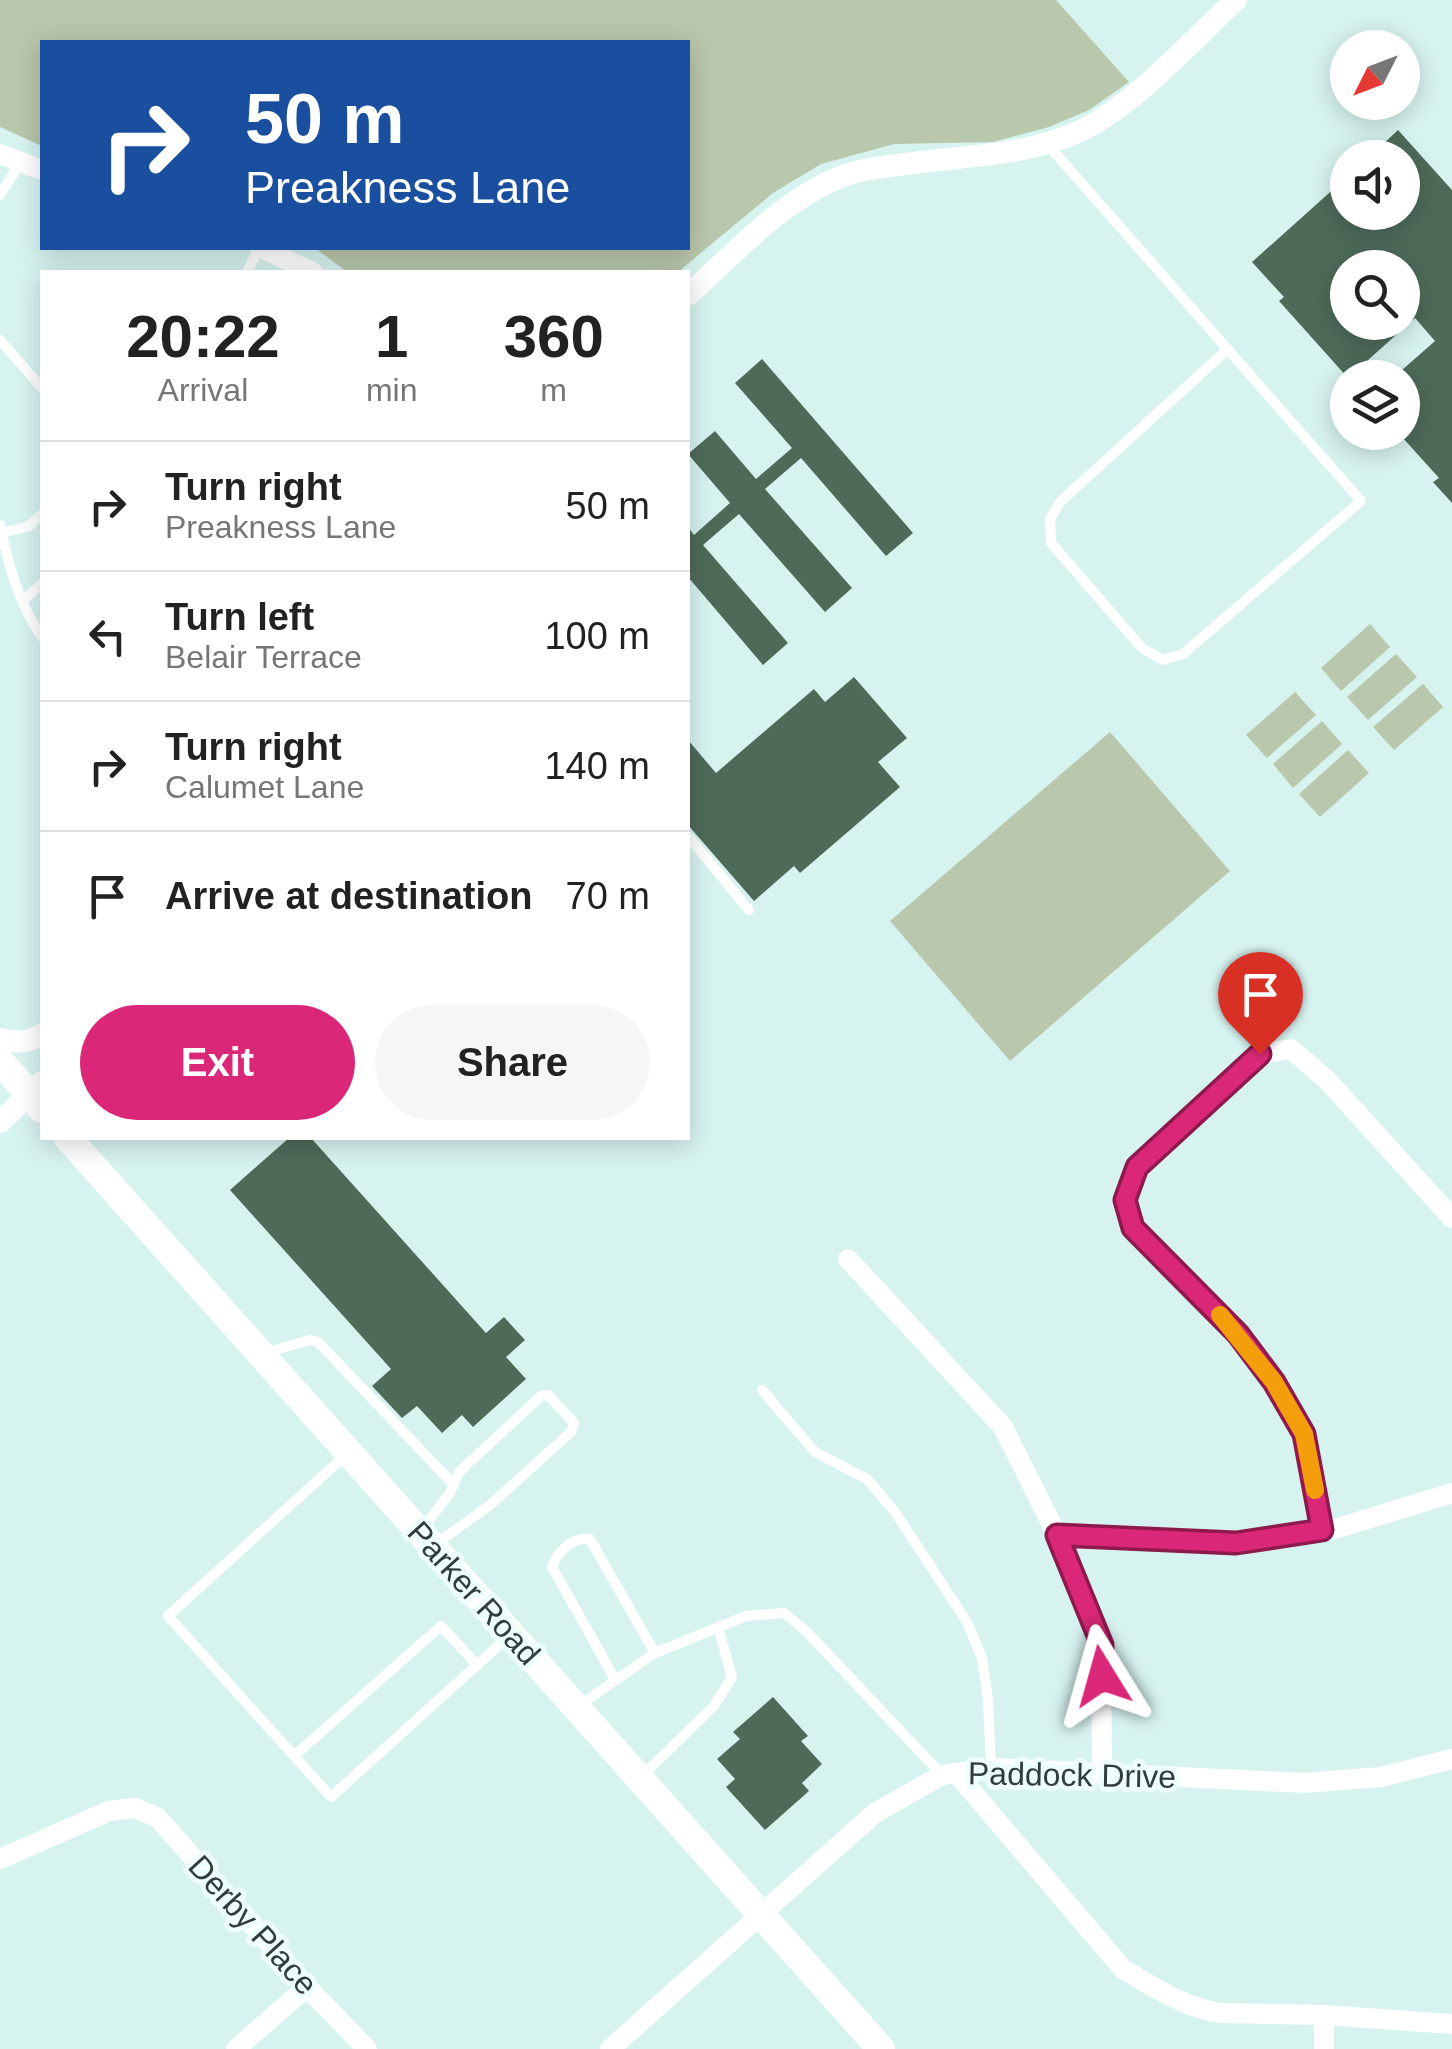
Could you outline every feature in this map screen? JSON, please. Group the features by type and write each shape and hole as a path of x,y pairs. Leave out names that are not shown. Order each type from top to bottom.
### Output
{"main road":[{"path":"0,1061 38,1095"},
{"name":"Parker Road","path":"70,1140 881,2049"}],"street":[{"path":"690,293 780,213 839,177 871,168 1048,144 1081,130 1116,110 1236,0"},
{"path":"0,154 40,169"},
{"path":"264,250 309,270"},
{"path":"0,1038 32,1041 40,1035"},
{"path":"1322,1530 1304,1434 1274,1382 1238,1334 1133,1228 1125,1200 1137,1167 1260,1054 1291,1049 1327,1080 1452,1218"},
{"path":"0,1122 38,1095"},
{"path":"848,1259 1002,1427 1057,1535 1102,1645 1102,1772"},
{"path":"1057,1535 1236,1543 1322,1530 1452,1493"},
{"name":"Paddock Drive","path":"610,2049 874,1813 949,1774 990,1769 1102,1772 1304,1784 1381,1777 1452,1760"},
{"path":"949,1774 1123,1969 1155,1988 1206,2011 1324,2014 1452,2024"},
{"name":"Derby Place","path":"0,1858 109,1811 136,1808 158,1818 307,1987 368,2049"},
{"path":"236,2049 307,1987"},
{"path":"1324,2014 1324,2049"}],"lane":[{"path":"1048,144 1228,349 1361,501 1183,654 1163,660 1142,648 1051,543 1050,519 1060,502 1228,349"},
{"path":"0,195 20,162"},
{"path":"0,340 40,386"},
{"path":"40,516 28,526 1,529 8,568 40,633"},
{"path":"22,601 40,586"},
{"path":"690,838 749,910"},
{"path":"261,1354 314,1339 454,1485"},
{"path":"762,1390 815,1452 867,1479 894,1512 966,1622 982,1658 988,1699 990,1769"},
{"path":"548,1395 574,1423 571,1432 490,1505 426,1539 459,1472 541,1396 548,1395"},
{"path":"349,1452 168,1616 331,1797 510,1634"},
{"path":"615,1679 552,1567 557,1552 581,1538 590,1539 656,1653"},
{"path":"576,1708 656,1653 746,1616 784,1612 949,1774"},
{"path":"294,1756 441,1626 477,1665"},
{"path":"639,1779 714,1706 732,1677 718,1627"}],"green space":[{"path":"0,0 1056,0 1129,82 1089,110 1049,127 993,142 894,144 821,164 773,193 680,270 344,270 318,250 690,250 690,40 40,40 40,145 0,127"},
{"path":"1370,624 1390,647 1341,691 1321,668"},
{"path":"1396,654 1417,677 1368,720 1347,697"},
{"path":"1423,684 1443,707 1394,750 1373,727"},
{"path":"1295,692 1316,715 1267,758 1246,735"},
{"path":"1322,721 1342,744 1293,788 1273,764"},
{"path":"1110,732 1230,871 1010,1061 890,921"},
{"path":"1348,750 1369,773 1320,817 1299,794"}],"building":[{"path":"1398,130 1407,140 1387,140"},
{"path":"1420,154 1452,190 1452,503 1433,482 1439,478 1414,450 1420,450 1420,360 1413,360 1435,341 1420,324 1420,250 1330,250 1330,340 1390,340 1368,360 1332,360 1279,301 1284,297 1252,262 1330,192 1330,230 1420,230"},
{"path":"762,359 913,533 886,556 801,458 765,489 852,588 825,612 739,514 703,545 788,643 763,665 690,579 690,530 694,535 730,503 690,452 715,431 756,479 792,448 735,383"},
{"path":"854,677 907,738 878,762 900,787 800,873 794,866 754,901 690,827 690,742 716,773 814,689 825,702"},
{"path":"287,1140 313,1140 486,1333 504,1317 525,1340 506,1357 526,1379 473,1427 462,1415 442,1433 417,1406 402,1418 372,1386 391,1369 230,1190"},
{"path":"773,1697 808,1736 801,1741 822,1764 802,1783 809,1791 765,1830 726,1787 735,1779 717,1759 740,1739 733,1732"}],"slow traffic":[{"path":"1220,1315 1274,1382 1304,1434 1315,1490"}],"route":[{"path":"1102,1676 1102,1645 1057,1535 1236,1543 1322,1530 1304,1434 1274,1382 1238,1334 1133,1228 1125,1200 1137,1167 1260,1054"}]}
